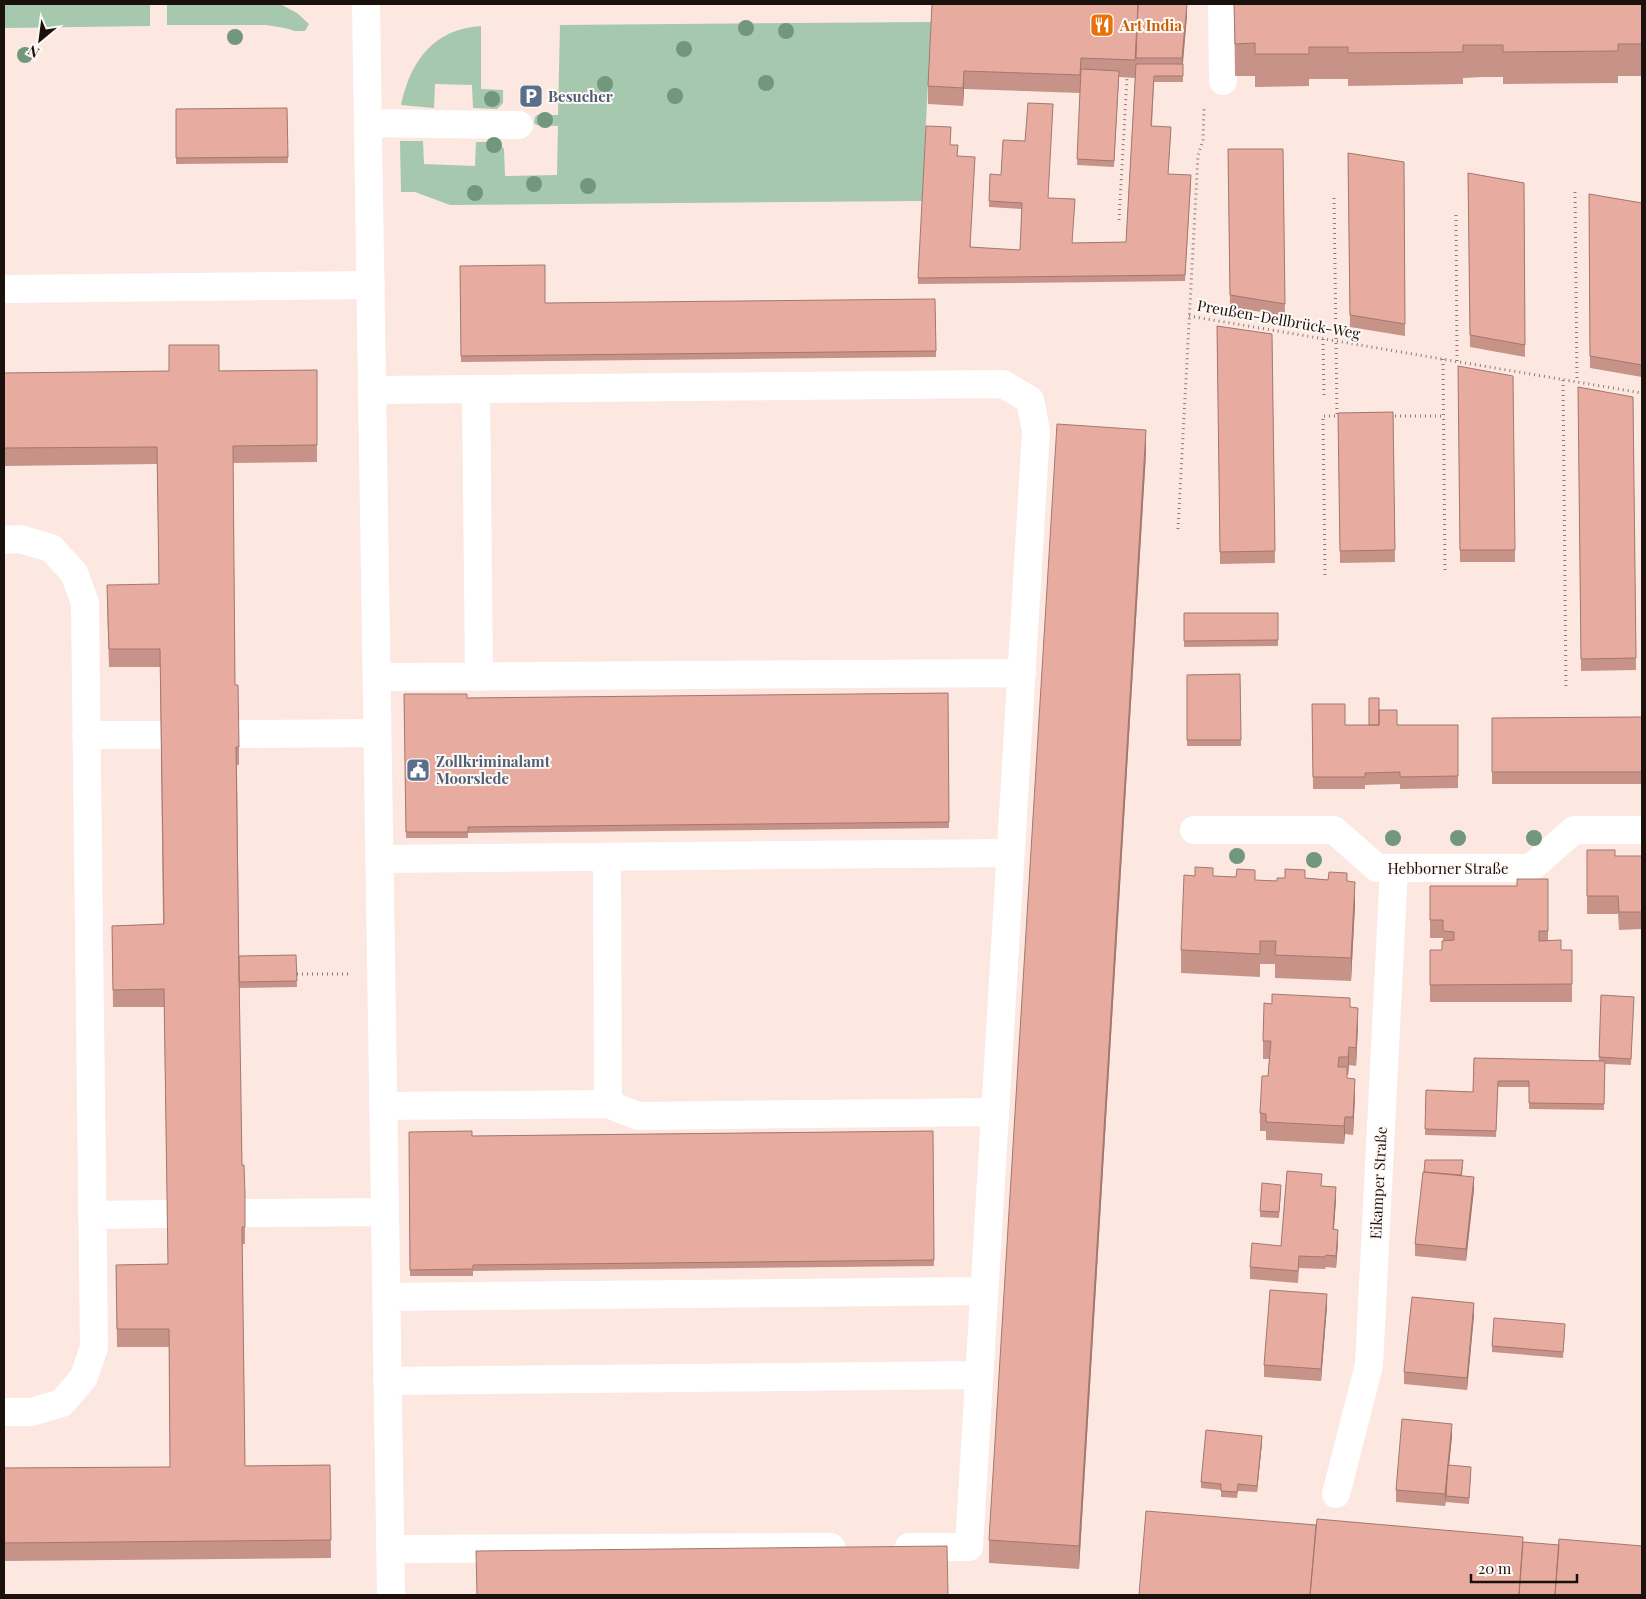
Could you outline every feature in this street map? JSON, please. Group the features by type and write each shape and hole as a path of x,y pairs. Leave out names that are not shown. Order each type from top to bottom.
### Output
{"street":[{"path":"366,4 390,1595"},
{"path":"1222,4 1223,81"},
{"path":"368,123 519,125"},
{"path":"4,289 371,285"},
{"path":"372,390 1003,384 1030,400 1036,431 968,1547 889,1547"},
{"path":"476,389 480,677"},
{"path":"4,540 20,539 51,548 74,573 85,603 94,1347 84,1377 62,1403 31,1412 4,1412"},
{"path":"376,677 1022,673"},
{"path":"238,734 377,732"},
{"path":"86,735 161,735"},
{"name":"Hebborner Straße","path":"1194,830 1334,830 1376,868 1531,868 1574,830 1642,830"},
{"path":"379,859 1011,853"},
{"path":"607,857 608,1104"},
{"name":"Eikamper Straße","path":"1336,1494 1369,1365 1394,868"},
{"path":"383,1106 608,1104 638,1116 995,1112"},
{"path":"245,1213 385,1212"},
{"path":"92,1215 167,1214"},
{"path":"386,1297 984,1291"},
{"path":"387,1381 979,1375"},
{"path":"390,1549 859,1547"}],"path":[{"path":"1119,220 1127,78"},
{"name":"Preußen-Dellbrück-Weg","path":"1204,102 1203,140 1198,155 1190,316 1642,393"},
{"path":"1575,192 1577,382"},
{"path":"1334,194 1336,416"},
{"path":"1456,214 1457,362"},
{"path":"1178,529 1190,316"},
{"path":"1323,339 1324,396"},
{"path":"1443,359 1445,574"},
{"path":"1563,380 1566,688"},
{"path":"1325,575 1323,416 1346,416"},
{"path":"1385,416 1443,416"},
{"path":"296,974 381,974"}],"green space":[{"path":"150,4 150,26 4,28 4,5"},
{"path":"167,4 280,4 297,13 309,24 305,31 295,31 266,25 167,25"},
{"path":"931,22 922,201 450,205 415,192 401,192 400,141 423,141 424,164 475,166 476,142 498,142 504,149 505,176 557,175 558,126 537,125 534,123 537,115 558,115 560,25"},
{"path":"481,26 481,89 503,90 503,103 497,109 473,108 472,85 435,84 434,108 401,105 411,75 426,50 450,34 464,28"}],"building":[{"path":"932,4 1138,4 1135,60 1081,58 1080,75 964,71 963,88 928,86"},
{"path":"1138,4 1187,4 1182,58 1136,58"},
{"path":"1234,4 1642,4 1642,44 1618,44 1618,51 1503,52 1503,45 1463,45 1463,52 1348,53 1348,47 1309,47 1309,54 1255,54 1255,43 1235,44"},
{"path":"1136,64 1183,64 1183,76 1154,76 1151,126 1171,127 1168,174 1191,175 1185,275 918,278 926,126 951,127 950,145 958,145 957,156 975,157 970,247 1020,250 1022,203 989,201 990,174 1001,175 1003,140 1025,141 1028,103 1053,104 1048,198 1075,199 1072,243 1126,242"},
{"path":"1081,69 1119,71 1114,161 1077,159"},
{"path":"287,108 288,157 176,158 176,109"},
{"path":"1228,149 1283,149 1285,304 1230,295"},
{"path":"1348,153 1404,162 1405,324 1350,315"},
{"path":"1468,173 1524,183 1525,345 1470,335"},
{"path":"1589,194 1642,203 1642,365 1590,356"},
{"path":"545,265 545,303 935,299 936,351 461,356 460,266"},
{"path":"1217,326 1272,334 1275,551 1220,552"},
{"path":"169,345 219,345 219,371 317,370 317,445 233,446 235,685 238,685 239,747 236,747 239,970 242,1165 244,1165 245,1196 245,1227 242,1227 245,1466 330,1465 331,1540 4,1543 4,1468 170,1467 169,1329 117,1329 116,1265 168,1264 164,989 113,990 112,926 164,924 160,649 109,649 107,585 159,584 157,447 4,448 4,373 169,371"},
{"path":"1458,366 1513,376 1515,550 1460,550"},
{"path":"1578,387 1633,397 1636,658 1581,659"},
{"path":"1393,412 1395,550 1340,551 1338,413"},
{"path":"1057,424 1146,430 1079,1546 989,1540"},
{"path":"1184,613 1278,613 1278,640 1184,641"},
{"path":"1240,674 1241,740 1187,740 1187,675"},
{"path":"948,693 949,822 468,827 468,832 406,832 404,694 467,694 467,698"},
{"path":"1369,698 1379,698 1379,725 1369,725"},
{"path":"1312,704 1345,704 1345,725 1379,725 1379,710 1397,710 1397,725 1458,725 1458,776 1400,777 1400,772 1365,773 1365,777 1313,777"},
{"path":"1642,717 1642,772 1492,772 1492,718"},
{"path":"1587,850 1615,850 1615,856 1642,856 1642,912 1619,912 1618,896 1587,896"},
{"path":"1195,867 1213,868 1213,876 1236,877 1237,869 1255,870 1255,880 1277,881 1277,878 1285,878 1285,869 1305,870 1305,878 1328,880 1329,872 1347,873 1347,881 1355,882 1351,958 1275,955 1276,941 1260,941 1260,954 1181,950 1184,875 1195,876"},
{"path":"1517,879 1548,879 1548,931 1539,931 1539,941 1561,940 1561,950 1572,950 1572,984 1430,985 1430,950 1442,950 1442,941 1454,940 1454,932 1443,931 1443,920 1430,920 1430,886 1517,886"},
{"path":"296,955 297,981 239,982 239,956"},
{"path":"1272,994 1350,998 1350,1007 1358,1008 1356,1048 1349,1047 1348,1057 1339,1057 1338,1067 1347,1067 1347,1078 1355,1079 1353,1117 1345,1117 1344,1126 1266,1122 1266,1114 1260,1113 1262,1076 1268,1076 1271,1041 1263,1041 1264,1003 1272,1004"},
{"path":"1601,995 1634,997 1631,1059 1599,1057"},
{"path":"1474,1058 1605,1061 1604,1104 1529,1103 1529,1081 1498,1081 1496,1131 1425,1129 1426,1090 1473,1092"},
{"path":"472,1131 472,1136 933,1131 934,1260 473,1265 473,1269 410,1270 409,1132"},
{"path":"1425,1160 1463,1160 1461,1175 1424,1172"},
{"path":"1287,1171 1322,1174 1321,1186 1336,1187 1333,1229 1338,1230 1336,1256 1299,1256 1298,1271 1250,1267 1252,1243 1281,1246"},
{"path":"1423,1172 1474,1177 1466,1249 1415,1244"},
{"path":"1262,1183 1281,1185 1279,1212 1260,1211"},
{"path":"1270,1290 1327,1294 1321,1369 1264,1365"},
{"path":"1412,1297 1474,1303 1467,1378 1404,1372"},
{"path":"1494,1318 1565,1324 1563,1352 1492,1346"},
{"path":"1402,1419 1452,1424 1445,1494 1396,1490"},
{"path":"1206,1430 1262,1436 1257,1486 1238,1484 1237,1492 1221,1491 1221,1484 1201,1482"},
{"path":"1448,1465 1471,1467 1469,1498 1446,1496"},
{"path":"1146,1511 1316,1525 1310,1595 1139,1595"},
{"path":"1317,1519 1523,1537 1519,1595 1310,1595"},
{"path":"1559,1539 1642,1546 1642,1595 1555,1595"},
{"path":"1523,1542 1559,1545 1555,1595 1519,1595"},
{"path":"947,1546 948,1595 477,1595 476,1551"}],"place":[{"name":"Art India","path":"1102,25"},
{"name":"Besucher","path":"531,96"},
{"name":"Zollkriminalamt Moorslede","path":"418,770"}]}
